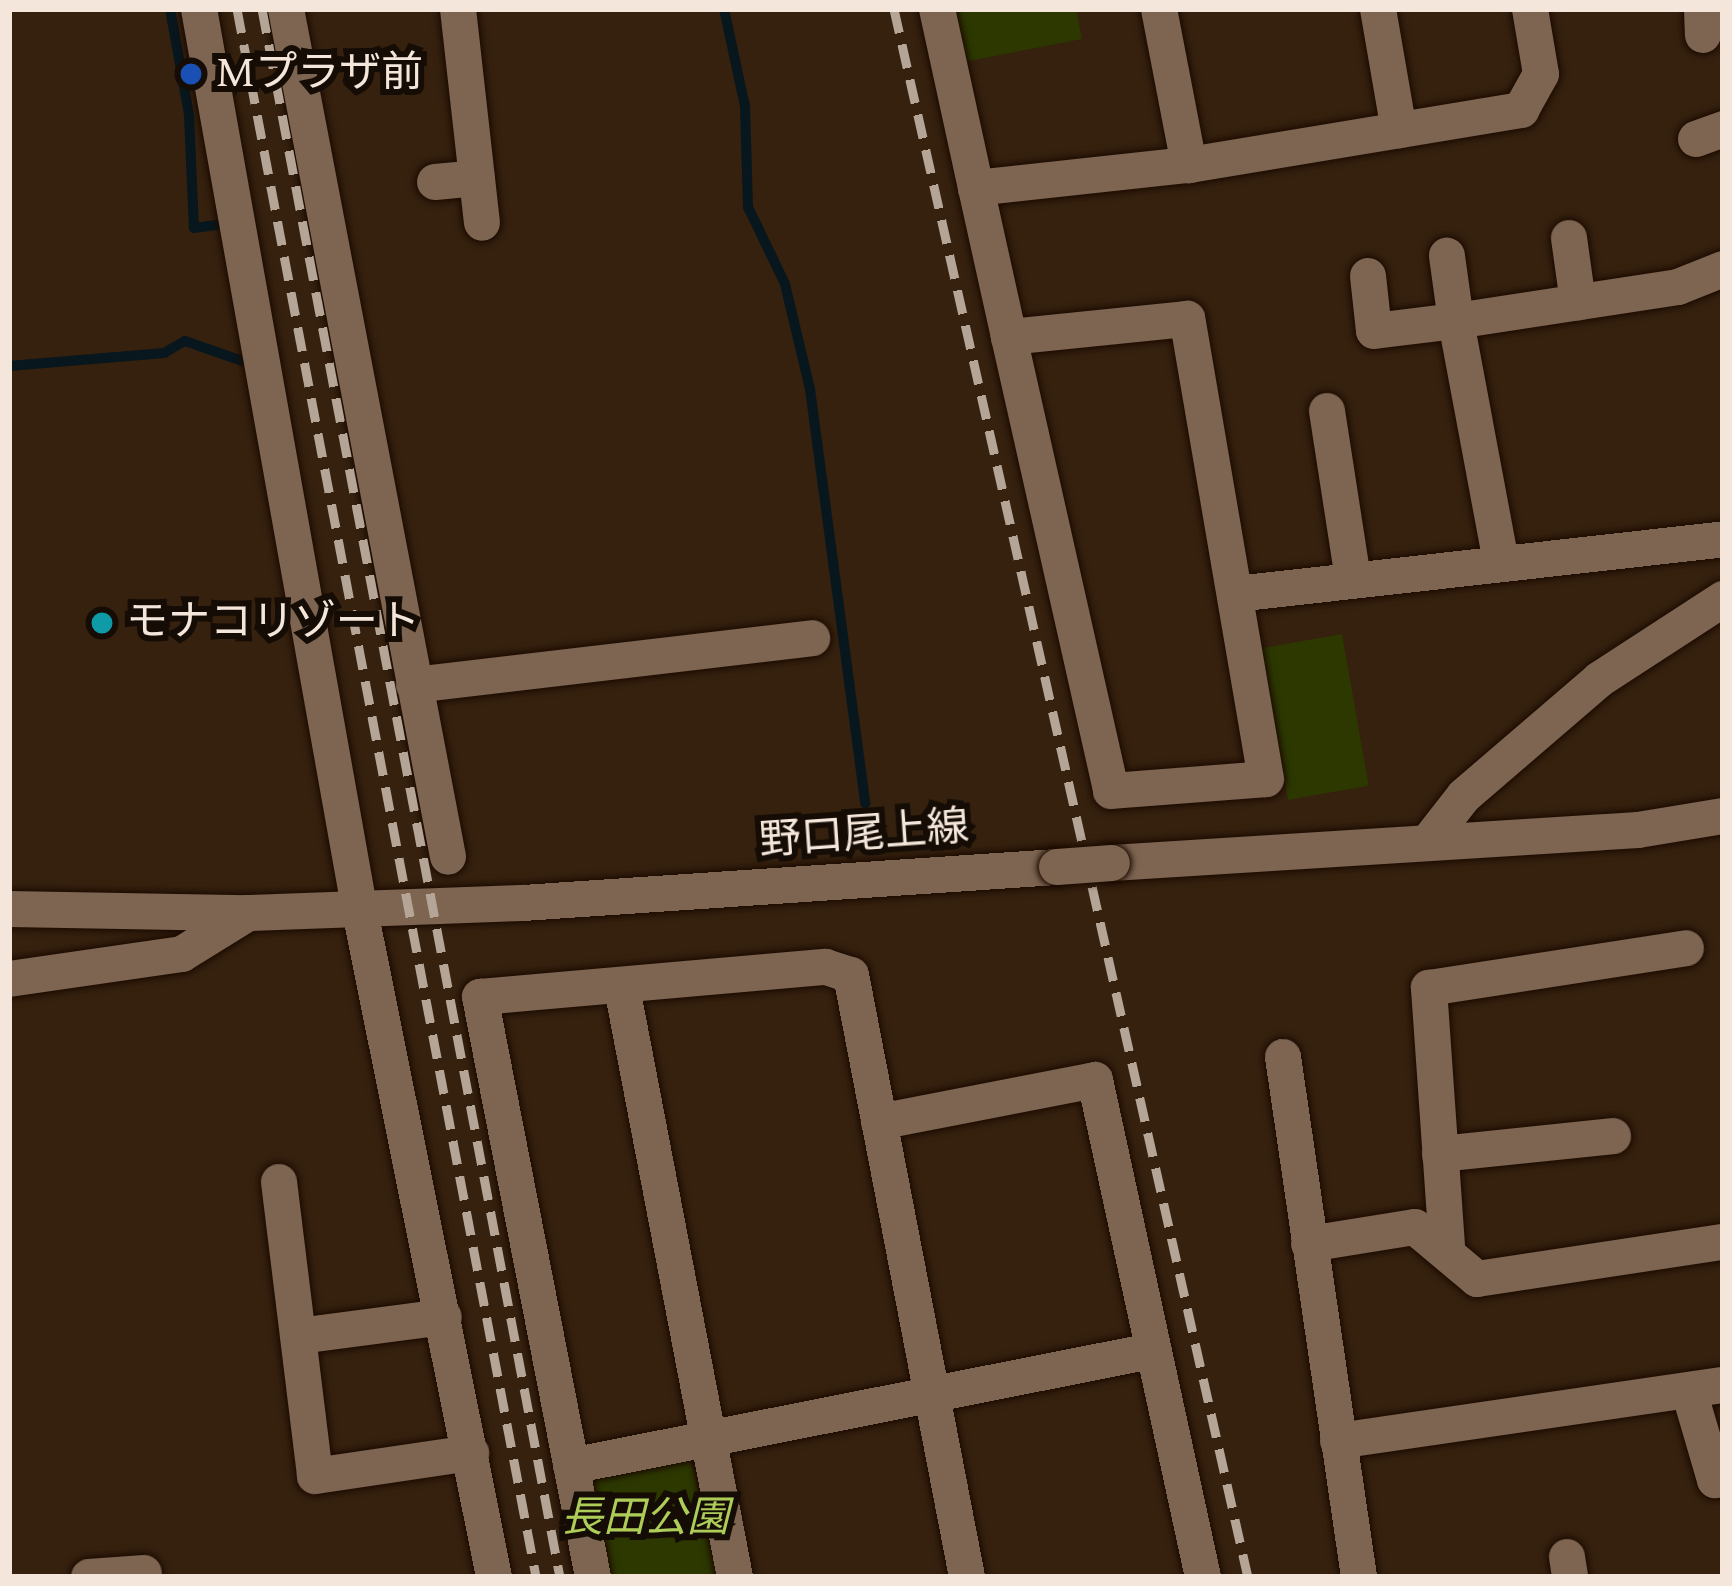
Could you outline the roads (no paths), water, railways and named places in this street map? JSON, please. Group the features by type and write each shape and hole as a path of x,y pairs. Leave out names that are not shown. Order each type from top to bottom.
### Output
{"street":[{"path":"199,9 359,906 494,1577"},
{"path":"286,9 448,857"},
{"path":"458,9 482,223"},
{"path":"937,9 976,188 1111,791 1267,779 1187,319 1010,338"},
{"path":"1159,9 1189,165"},
{"path":"1378,9 1399,130"},
{"path":"976,188 1189,165 1521,110 1541,74 1530,9"},
{"path":"435,182 477,178"},
{"path":"1569,238 1577,302"},
{"path":"1447,256 1501,562"},
{"path":"1368,276 1374,331 1678,287 1723,269"},
{"path":"1327,411 1353,579"},
{"path":"1236,594 1723,539"},
{"path":"1428,842 1464,796 1600,680 1723,598"},
{"path":"414,685 762,662 812,638"},
{"name":"野口尾上線","path":"9,909 248,913 1057,867 1723,816"},
{"path":"9,980 182,954 248,913"},
{"path":"1447,1246 1429,988 1507,993 1662,940"},
{"path":"592,1577 480,997 826,967 851,975 894,1119 931,1395 967,1577"},
{"path":"622,988 735,1577"},
{"path":"1283,1057 1359,1577"},
{"path":"894,1119 1095,1080 1203,1577"},
{"path":"1440,1154 1572,1124 1613,1136"},
{"path":"278,1182 315,1476 471,1453"},
{"path":"1309,1244 1415,1227 1447,1246 1478,1279 1497,1291 1672,1237 1723,1242"},
{"path":"299,1336 444,1317"},
{"path":"571,1466 1151,1351"},
{"path":"1338,1442 1511,1396 1706,1388 1715,1480 1723,1479"},
{"path":"88,1577 144,1573"}],"waterway":[{"path":"170,9 189,115 194,228 216,225"},
{"path":"724,9 745,106 748,207 785,284 810,389 865,803"},
{"path":"9,366 164,353 185,341 242,361"}],"railway":[{"path":"237,9 536,1577"},
{"path":"262,9 560,1577"},
{"path":"894,9 1248,1577"}],"place":[{"name":"Mプラザ前","path":"191,74"},
{"name":"モナコリゾート","path":"102,623"}],"park label":[{"name":"長田公園","path":"645,1519"}]}
